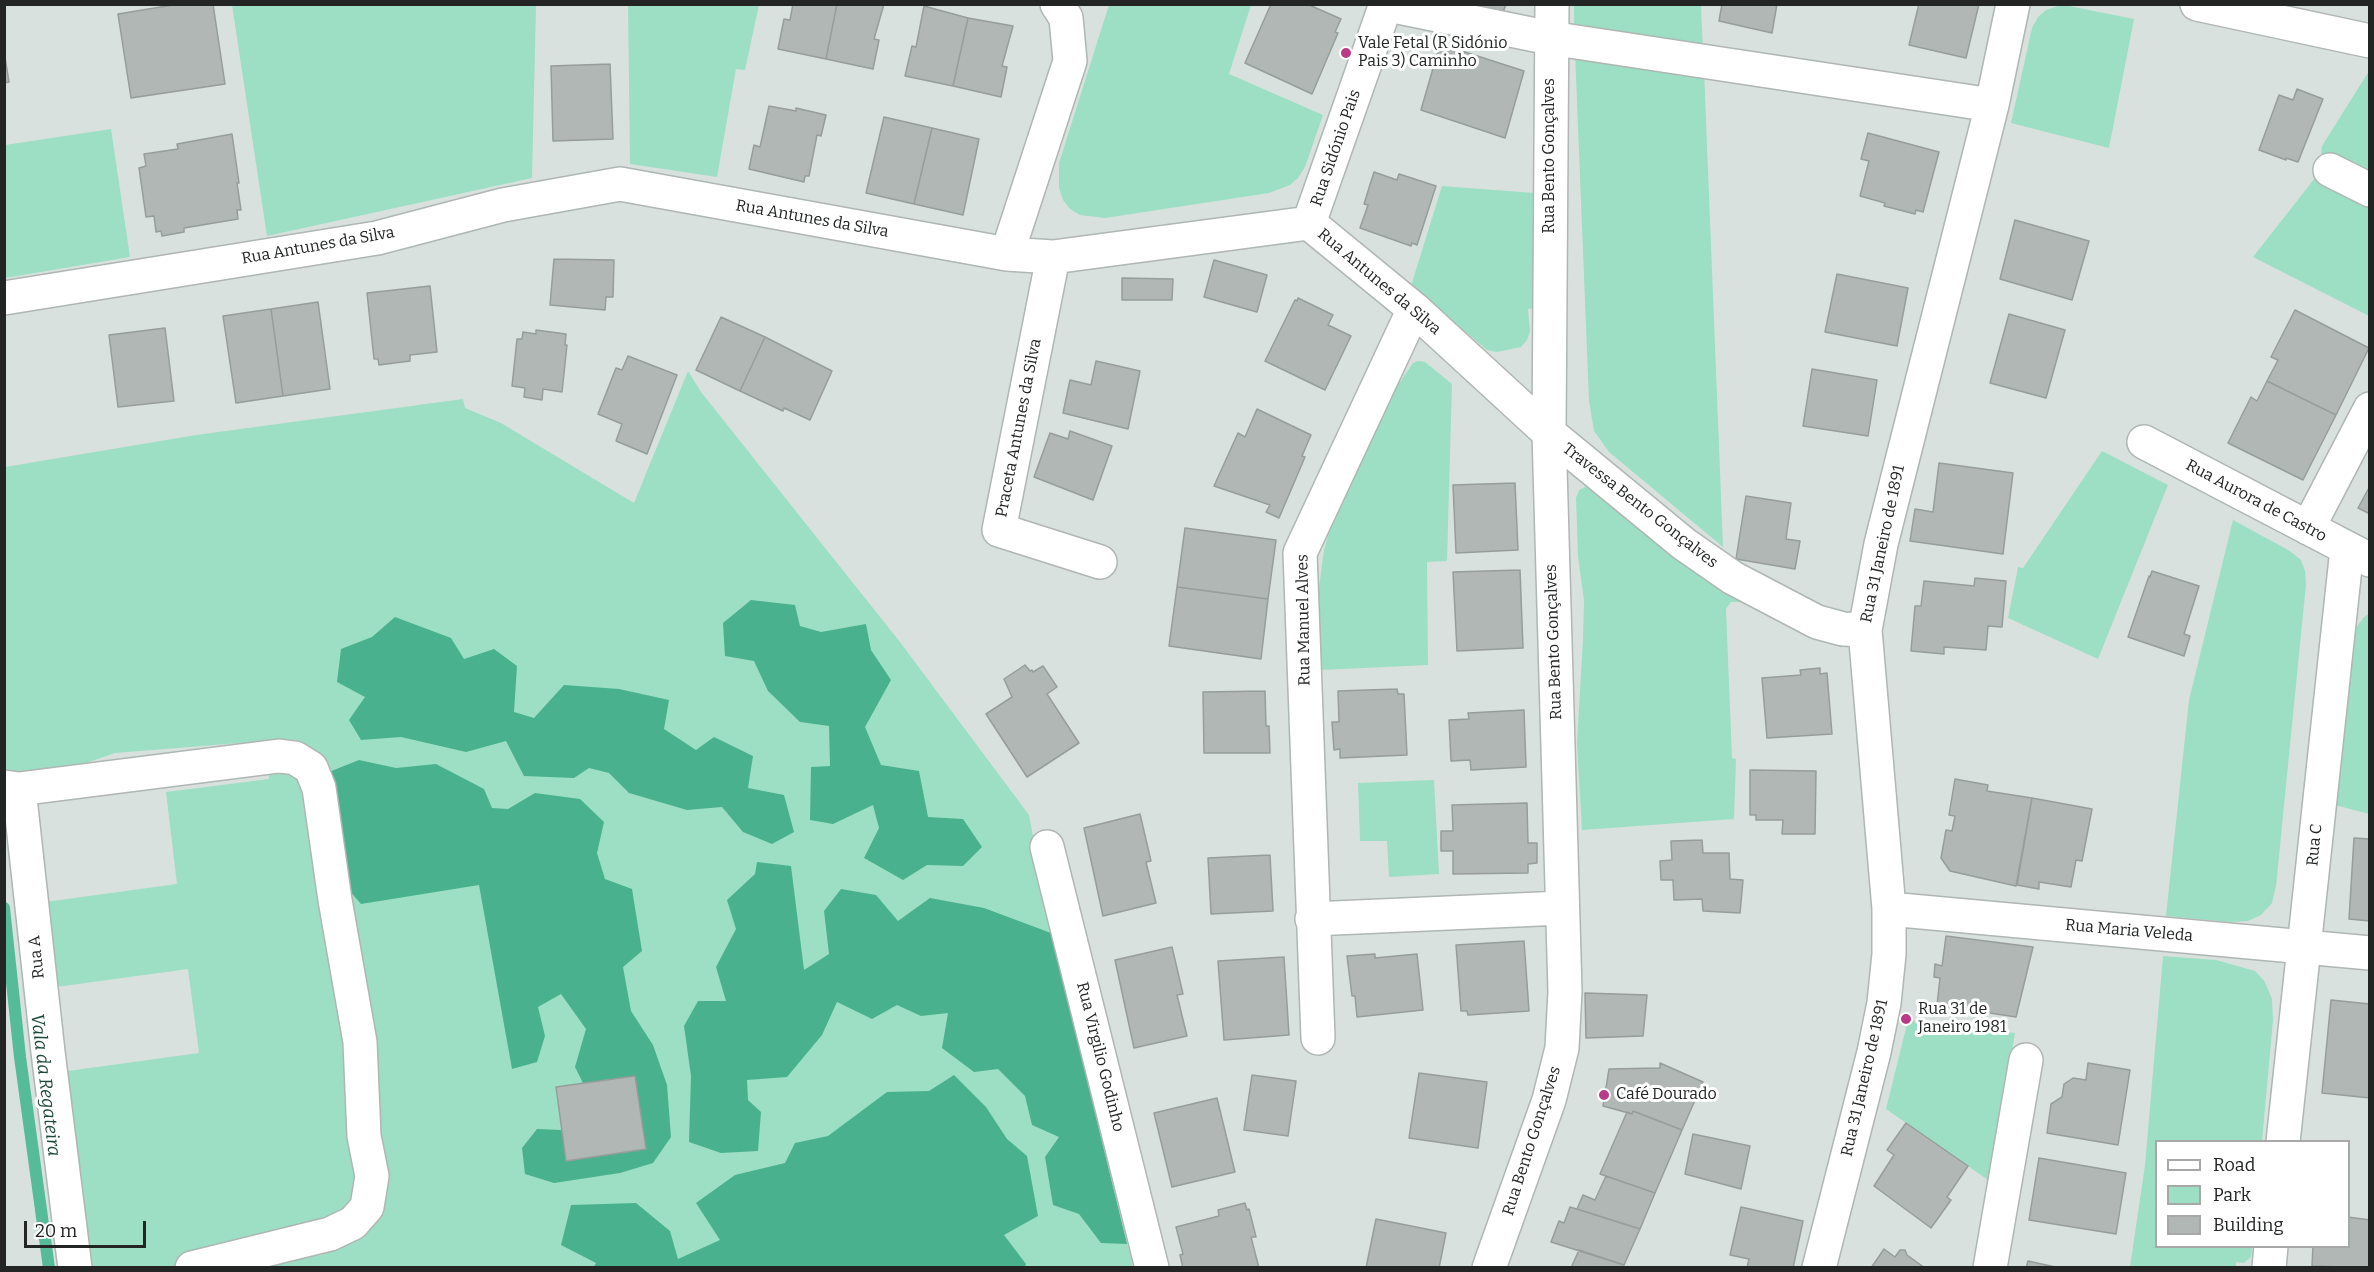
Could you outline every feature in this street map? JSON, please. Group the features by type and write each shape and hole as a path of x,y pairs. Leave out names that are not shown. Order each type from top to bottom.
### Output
{"street":[{"path":"1057,4 1066,18 1070,61"},
{"path":"1007,254 1088,4"},
{"name":"Rua Bento Gonçalves","path":"1489,1268 1549,1100 1562,1047 1565,991 1548,433 1552,4"},
{"name":"Rua 31 Janeiro de 1891","path":"1819,1268 1874,1052 1884,1003 1889,954 1889,909 1865,630 1897,477 1992,105 2013,4"},
{"path":"2197,4 2370,41"},
{"path":"1386,5 1551,38 1992,105"},
{"name":"Rua Sidónio Pais","path":"1309,223 1386,5"},
{"path":"2330,170 2370,190"},
{"name":"Rua Antunes da Silva","path":"4,298 377,238 503,205 620,184 1007,254 1053,257 1309,223 1414,309 1548,433"},
{"name":"Praceta Antunes da Silva","path":"1053,257 999,530 1100,562"},
{"name":"Rua Manuel Alves","path":"1318,1038 1300,553 1414,309"},
{"path":"2308,528 2370,410"},
{"name":"Travessa Bento Gonçalves","path":"1548,433 1684,544 1733,578 1817,622 1843,629 1865,630"},
{"name":"Rua Aurora de Castro","path":"2144,442 2358,554"},
{"name":"Rua C","path":"2283,1140 2304,946 2358,554"},
{"path":"12,788 279,756 295,758 312,768 319,788 334,900 349,968 360,1042 364,1136 372,1176 367,1207 353,1223 330,1234 192,1268"},
{"name":"Rua A","path":"12,788 75,1268"},
{"name":"Rua Virgilio Godinho","path":"1047,847 1152,1268"},
{"path":"1312,919 1562,908"},
{"name":"Rua Maria Veleda","path":"1889,909 2370,953"},
{"path":"1990,1268 2026,1060"},
{"path":"2269,1268 2271,1248"}],"green space":[{"path":"232,5 536,5 532,178 267,236"},
{"path":"628,5 759,5 745,70 736,69 717,177 630,164"},
{"path":"1109,5 1251,5 1229,74 1323,115 1305,167 1298,178 1290,185 1269,193 1105,218 1080,215 1070,209 1063,200 1059,188 1059,163"},
{"path":"1574,5 1701,5 1703,52 1574,32"},
{"path":"2058,6 2069,6 2134,19 2109,148 2011,123 2032,28 2038,17 2046,10"},
{"path":"1575,52 1704,70 1723,547 1609,452 1594,431 1589,401"},
{"path":"2369,71 2369,178 2321,154 2322,146"},
{"path":"111,129 130,257 5,278 5,145"},
{"path":"2318,174 2369,200 2369,316 2253,257"},
{"path":"1442,186 1534,193 1538,308 1528,309 1530,331 1521,347 1497,352 1487,350 1411,286"},
{"path":"1425,362 1452,384 1447,561 1427,562 1428,665 1320,670 1319,587 1324,550 1331,525 1391,395 1413,363"},
{"path":"688,371 701,392 900,642 1029,815 1051,933 1133,1267 91,1267 61,1081 68,1071 199,1053 188,969 56,987 45,902 177,884 166,792 269,779 265,741 115,753 63,771 5,775 5,467 196,435 463,399 465,408 501,423 634,503"},
{"path":"2102,451 2168,485 2098,659 2008,618 2018,567 2023,568"},
{"path":"1585,487 1595,490 1705,579 1742,602 1731,602 1726,609 1732,758 1736,759 1734,819 1582,830 1577,743 1584,601 1578,556 1576,498 1579,490"},
{"path":"2233,520 2290,551 2301,560 2306,584 2276,886 2272,903 2261,915 2248,921 2230,922 2166,916 2189,700"},
{"path":"751,600 795,605 800,626 821,632 866,624 871,650 891,680 865,727 881,765 919,771 928,817 963,819 982,847 963,866 927,865 903,880 864,858 879,828 873,805 833,824 810,820 811,767 830,766 829,726 800,722 768,691 754,661 725,656 723,623"},
{"path":"2369,614 2369,814 2335,805 2355,629"},
{"path":"395,617 451,638 464,659 494,649 517,666 514,712 534,718 564,685 619,689 669,700 664,729 696,750 714,737 753,756 748,788 784,795 794,832 772,844 743,832 722,807 687,810 629,793 609,773 589,768 574,778 524,776 506,741 466,752 401,737 361,740 349,720 365,697 337,682 341,649 372,637"},
{"path":"359,760 396,768 436,764 484,789 492,808 508,809 535,793 580,799 604,822 597,853 605,879 632,889 642,951 623,967 631,1011 653,1045 667,1085 671,1137 653,1163 620,1173 554,1183 525,1174 522,1148 537,1129 562,1130 567,1161 646,1149 635,1076 583,1083 575,1067 586,1029 561,994 538,1007 545,1036 537,1062 512,1069 479,885 361,904 341,881 329,772"},
{"path":"1434,780 1439,874 1389,877 1387,841 1360,841 1358,783"},
{"path":"757,862 791,866 804,970 829,954 824,911 841,889 876,895 898,921 930,898 984,908 1051,933 1127,1244 1101,1243 1079,1214 1053,1205 1045,1157 1059,1137 1032,1125 1025,1096 998,1069 974,1072 942,1048 948,1013 921,1016 897,1005 872,1019 837,1002 822,1035 787,1077 747,1080 748,1100 761,1112 758,1151 721,1153 689,1142 691,1076 684,1026 698,1001 726,1001 716,967 736,929 727,900 755,874"},
{"path":"2163,956 2216,960 2255,971 2265,982 2272,999 2273,1020 2262,1140 2155,1140 2155,1248 2252,1248 2251,1257 2244,1263 2236,1262 2236,1267 2130,1267 2145,1165"},
{"path":"1908,1020 2015,1033 1991,1182 1886,1109"},
{"path":"954,1075 986,1107 1007,1139 1027,1156 1038,1216 1004,1235 1026,1264 1025,1267 593,1268 596,1263 561,1245 571,1205 636,1203 670,1231 678,1259 720,1240 696,1203 735,1175 785,1163 795,1143 828,1136 887,1092 929,1091"}],"building":[{"path":"179,4 213,4 225,84 131,98 118,14"},
{"path":"793,4 837,4 826,59 778,49 784,19 790,20"},
{"path":"837,4 884,4 874,39 879,40 873,69 826,59"},
{"path":"1271,4 1307,4 1341,19 1335,32 1338,33 1312,94 1245,63"},
{"path":"1461,4 1506,4 1501,18"},
{"path":"1722,4 1777,4 1772,33 1719,21"},
{"path":"1919,4 1979,4 1966,58 1909,45"},
{"path":"924,6 968,18 953,86 905,76 912,46 916,47"},
{"path":"968,18 1013,26 1002,66 1007,67 1001,97 953,86"},
{"path":"1440,44 1524,71 1505,138 1421,110"},
{"path":"4,51 9,82 4,83"},
{"path":"610,64 613,139 553,141 551,66"},
{"path":"2297,89 2323,99 2298,162 2259,150 2279,95 2293,100"},
{"path":"769,106 796,111 796,108 826,115 821,136 817,135 809,176 805,176 804,182 749,169 754,145 760,147"},
{"path":"884,117 932,128 914,204 866,193"},
{"path":"932,128 979,139 963,215 914,204"},
{"path":"1868,133 1939,152 1923,212 1916,210 1915,214 1884,206 1885,203 1860,196 1869,161 1861,159"},
{"path":"232,134 241,210 237,210 238,219 184,228 184,232 162,236 161,231 156,232 154,216 146,217 139,168 146,166 144,154 178,149 177,144"},
{"path":"1374,172 1397,180 1399,174 1436,186 1417,245 1412,243 1411,246 1360,228 1368,205 1364,204"},
{"path":"2015,220 2089,241 2072,300 2000,279"},
{"path":"554,259 614,260 613,297 606,297 605,310 550,305"},
{"path":"1214,260 1267,275 1257,312 1204,297"},
{"path":"1837,274 1908,288 1897,346 1825,332"},
{"path":"1122,278 1173,279 1172,300 1122,300"},
{"path":"430,286 437,352 410,355 410,361 379,365 378,359 374,359 367,293"},
{"path":"1298,298 1333,315 1328,325 1351,336 1325,390 1265,361"},
{"path":"318,302 330,389 283,396 271,309"},
{"path":"271,309 283,396 236,403 223,316"},
{"path":"2295,310 2369,348 2336,415 2267,381 2278,360 2271,357"},
{"path":"2009,314 2065,330 2046,398 1990,383"},
{"path":"721,317 765,337 740,391 696,370"},
{"path":"165,328 174,401 118,407 109,335"},
{"path":"536,330 566,334 565,345 567,345 562,392 543,389 542,400 524,397 525,388 512,386 517,339 522,339 523,332 536,334"},
{"path":"765,337 832,371 810,420 784,408 783,411 740,391"},
{"path":"628,356 677,375 647,454 616,441 622,424 598,414 616,368 622,370"},
{"path":"1096,361 1140,371 1128,429 1063,413 1070,380 1091,385"},
{"path":"1812,369 1877,380 1868,436 1803,426"},
{"path":"2267,381 2336,415 2303,480 2228,443 2251,397 2257,401"},
{"path":"1257,409 1311,435 1302,456 1305,457 1279,518 1266,512 1270,505 1214,486 1238,433 1245,437"},
{"path":"1070,431 1112,446 1093,500 1034,477 1050,433 1068,439"},
{"path":"1939,463 2013,473 2003,554 1910,541 1915,509 1933,512"},
{"path":"1515,483 1518,550 1456,553 1453,485"},
{"path":"2370,486 2370,514 2358,508"},
{"path":"1746,496 1791,503 1786,539 1800,541 1795,569 1736,559"},
{"path":"1185,528 1276,540 1268,599 1177,587"},
{"path":"1520,570 1523,648 1457,651 1453,572"},
{"path":"2152,571 2199,586 2184,634 2190,636 2184,656 2128,637"},
{"path":"1975,578 2006,581 2002,627 1988,626 1986,650 1944,647 1944,654 1911,651 1915,606 1921,606 1924,581 1974,586"},
{"path":"1177,587 1268,599 1261,659 1169,646"},
{"path":"1025,665 1033,672 1043,666 1057,687 1047,694 1079,743 1027,777 986,714 1012,697 1004,679"},
{"path":"1820,668 1820,674 1827,673 1832,734 1767,738 1762,678 1801,675 1800,670"},
{"path":"1397,689 1398,694 1404,694 1407,755 1340,758 1340,749 1334,750 1332,722 1339,722 1338,691"},
{"path":"1265,691 1266,726 1269,726 1270,753 1204,753 1203,692"},
{"path":"1524,710 1526,767 1471,770 1470,760 1451,761 1449,720 1469,719 1468,713"},
{"path":"1750,770 1816,771 1815,834 1782,834 1783,820 1756,820 1756,815 1750,815"},
{"path":"1955,779 1988,785 1987,791 2032,798 2016,886 1950,871 1941,858 1946,830 1952,831 1955,816 1949,815"},
{"path":"2032,798 2092,809 2082,861 2076,860 2071,887 2039,882 2039,889 2017,885"},
{"path":"1527,803 1528,843 1537,843 1537,863 1528,864 1528,873 1453,874 1453,851 1441,851 1441,831 1453,831 1452,805"},
{"path":"1140,814 1151,861 1146,862 1156,903 1103,916 1084,828"},
{"path":"2354,838 2370,839 2370,921 2349,919"},
{"path":"1702,840 1703,853 1729,853 1730,879 1743,880 1740,913 1703,911 1702,899 1674,900 1673,880 1661,880 1660,861 1672,860 1671,841"},
{"path":"1270,855 1273,911 1211,914 1208,858"},
{"path":"1946,936 2033,947 2016,1017 1937,1005 1940,978 1934,977 1935,964 1942,966"},
{"path":"1524,941 1529,1011 1468,1015 1467,1011 1461,1011 1456,945"},
{"path":"1172,947 1183,994 1177,995 1187,1036 1134,1048 1115,960"},
{"path":"1375,954 1375,958 1417,954 1423,1010 1357,1017 1347,956"},
{"path":"1284,957 1289,1035 1224,1040 1218,961"},
{"path":"1585,993 1647,995 1643,1036 1586,1038"},
{"path":"2331,1000 2370,1004 2370,1098 2322,1093"},
{"path":"1660,1063 1703,1082 1682,1130 1633,1111 1632,1114 1603,1106 1609,1069 1660,1068"},
{"path":"2088,1063 2130,1070 2118,1145 2047,1133 2051,1104 2062,1097 2064,1084 2073,1078 2086,1080"},
{"path":"1419,1073 1487,1082 1478,1148 1409,1138"},
{"path":"1252,1075 1296,1081 1288,1136 1244,1130"},
{"path":"635,1076 646,1149 566,1161 556,1087"},
{"path":"1217,1098 1235,1172 1172,1187 1154,1113"},
{"path":"1633,1111 1682,1130 1655,1193 1600,1174 1627,1112 1632,1114"},
{"path":"1906,1123 1968,1166 1947,1197 1951,1200 1931,1228 1874,1186 1894,1155 1887,1150"},
{"path":"1693,1134 1750,1146 1741,1189 1685,1174"},
{"path":"2039,1158 2126,1173 2116,1234 2029,1220"},
{"path":"1606,1176 1655,1193 1640,1229 1577,1209 1583,1195 1595,1200"},
{"path":"1245,1203 1247,1210 1249,1209 1256,1237 1251,1237 1259,1268 1183,1268 1180,1255 1183,1254 1176,1227 1219,1216 1218,1210"},
{"path":"1570,1207 1640,1229 1624,1265 1551,1242 1559,1221 1564,1223"},
{"path":"1741,1207 1803,1221 1793,1268 1747,1268 1749,1259 1730,1255"},
{"path":"2350,1217 2370,1220 2370,1268 2312,1266 2313,1248 2350,1248"},
{"path":"1376,1219 1446,1233 1439,1268 1366,1268"},
{"path":"1884,1249 1895,1257 1900,1250 1905,1250 1907,1255 1925,1268 1871,1268"},
{"path":"1579,1250 1624,1265 1623,1268 1571,1268"},
{"path":"2028,1261 2060,1268 2026,1268"}],"waterway":[{"name":"Vala da Regateira","path":"4,908 20,1057 49,1268"}],"place":[{"name":"Vale Fetal (R Sidónio Pais 3) Caminho","path":"1346,53"},
{"name":"Rua 31 de Janeiro 1981","path":"1906,1019"},
{"name":"Café Dourado","path":"1604,1095"}]}
